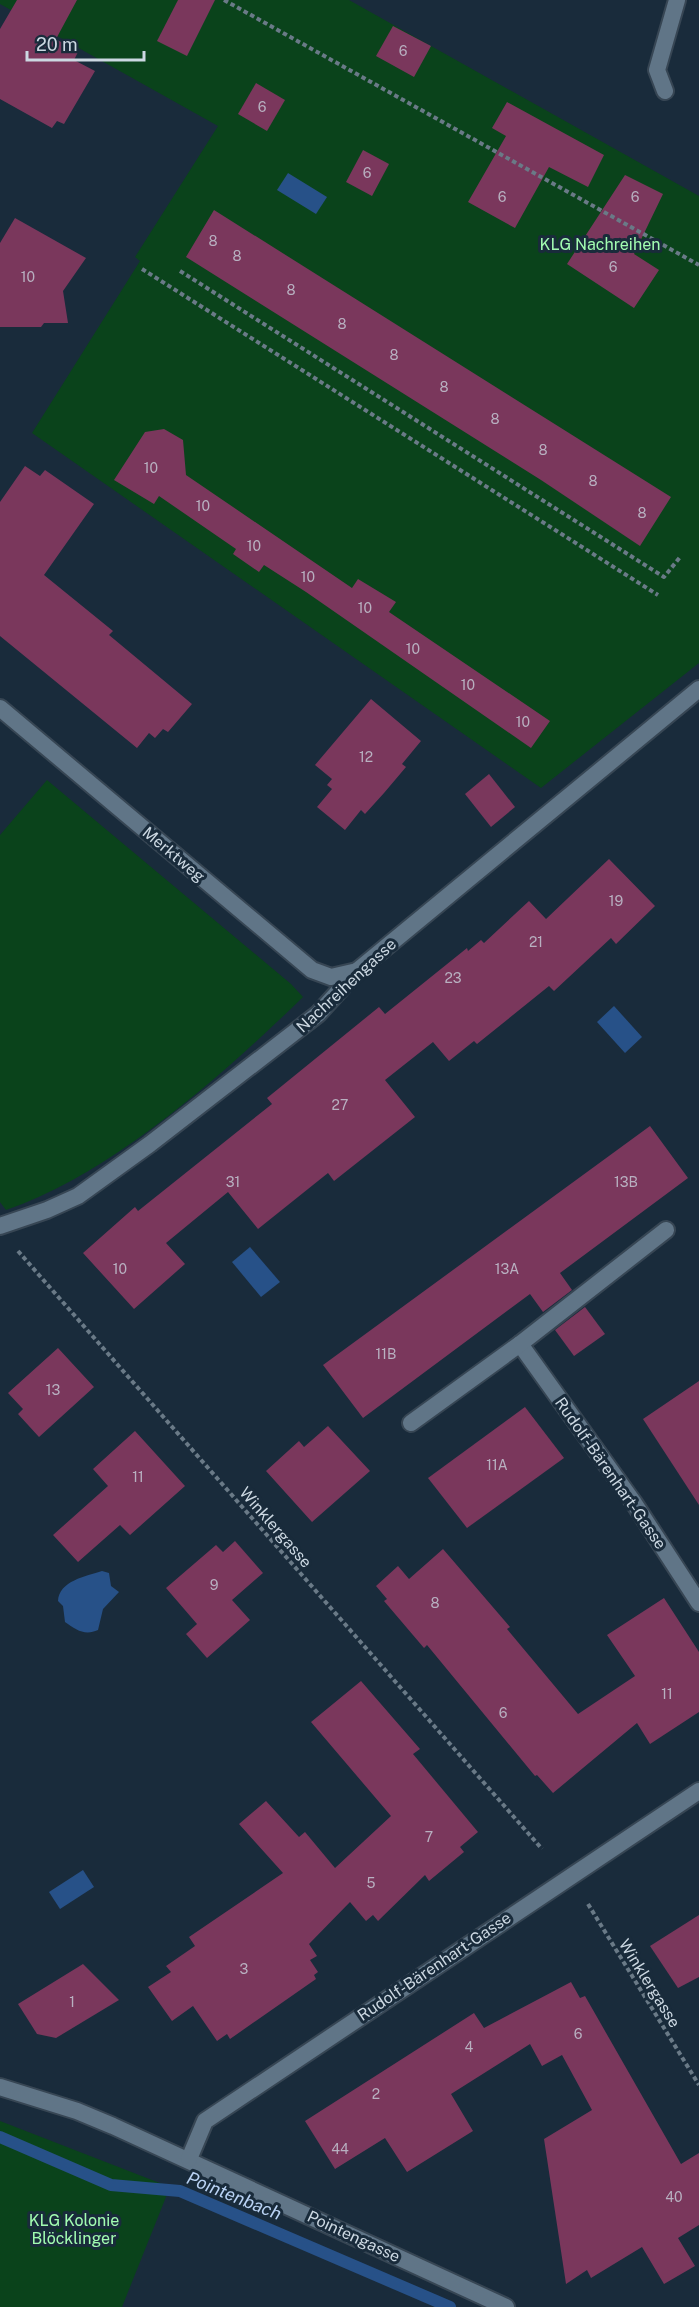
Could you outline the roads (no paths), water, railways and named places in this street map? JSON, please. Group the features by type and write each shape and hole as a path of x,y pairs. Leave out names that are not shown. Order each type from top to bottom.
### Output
{"street":[{"path":"665,91 657,70 677,0"},
{"name":"Nachreihengasse","path":"0,1226 47,1210 78,1196 150,1144 318,1014 357,970 699,689"},
{"name":"Merktweg","path":"0,708 312,970 331,977 357,970"},
{"path":"411,1423 520,1344 666,1230"},
{"name":"Rudolf-Bärenhart-Gasse","path":"520,1344 634,1503 699,1603"},
{"name":"Rudolf-Bärenhart-Gasse","path":"189,2159 205,2121 699,1791"},
{"name":"Pointengasse","path":"0,2087 77,2111 189,2159 506,2307"}],"water":[{"path":"288,173 327,197 316,214 277,190"},
{"path":"614,1006 642,1037 625,1053 597,1022"},
{"path":"250,1247 280,1282 261,1297 232,1262"},
{"path":"102,1571 109,1573 111,1586 119,1592 103,1609 98,1630 81,1631 65,1622 63,1606 58,1601 60,1594 74,1580"},
{"path":"83,1870 94,1887 60,1909 49,1892"}],"waterway":[{"name":"Pointenbach","path":"0,2137 111,2185 180,2191 450,2307"}],"park label":[{"name":"KLG Nachreihen","path":"600,244"},
{"name":"KLG Kolonie Blöcklinger","path":"74,2229"}]}
